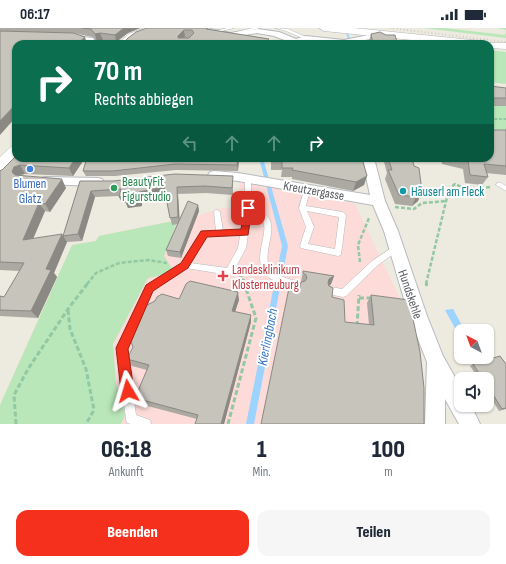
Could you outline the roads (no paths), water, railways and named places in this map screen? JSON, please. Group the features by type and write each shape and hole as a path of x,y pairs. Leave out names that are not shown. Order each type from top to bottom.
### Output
{"street":[{"path":"128,40 153,28"},
{"path":"331,29 356,36"},
{"path":"331,29 338,40"},
{"path":"211,31 257,31 276,34 295,40"},
{"path":"347,40 356,36 384,34 443,40"},
{"path":"61,37 90,40"},
{"path":"494,45 506,46"},
{"path":"0,167 12,154"},
{"name":"Hundskehle","path":"369,162 379,205 391,231 418,316 436,362 470,424"},
{"name":"Kreutzergasse","path":"206,175 238,177 307,189 379,205"},
{"path":"33,180 56,182 108,182"},
{"path":"435,424 436,362"}],"lane":[{"path":"211,31 245,28"},
{"path":"211,31 258,28"},
{"path":"277,28 287,30 299,40"},
{"path":"184,266 229,272 242,248 253,180"},
{"path":"499,185 506,189"},
{"path":"302,208 343,215 338,253 304,246 310,227 302,208 307,189"},
{"path":"217,212 220,234"},
{"path":"248,212 262,216 266,221 268,233 263,258 264,267 271,275 298,286"},
{"path":"146,424 131,419 122,348 150,288 184,266 204,234 245,233"},
{"path":"331,291 343,293 375,263 396,248"}],"water":[{"path":"453,309 461,324 454,324 454,326 445,310"}],"waterway":[{"name":"Kierlingbach","path":"345,28 350,40"},
{"name":"Kierlingbach","path":"250,424 285,246 262,162"}],"railway":[{"path":"390,28 489,40"},
{"path":"494,41 506,42"}],"place":[{"name":"Blumen Glatz","path":"30,169"},
{"name":"BeautyFit Figurstudio","path":"114,188"},
{"name":"Häuserl am Fleck","path":"403,191"},
{"name":"Landesklinikum Klosterneuburg","path":"223,276"}]}
